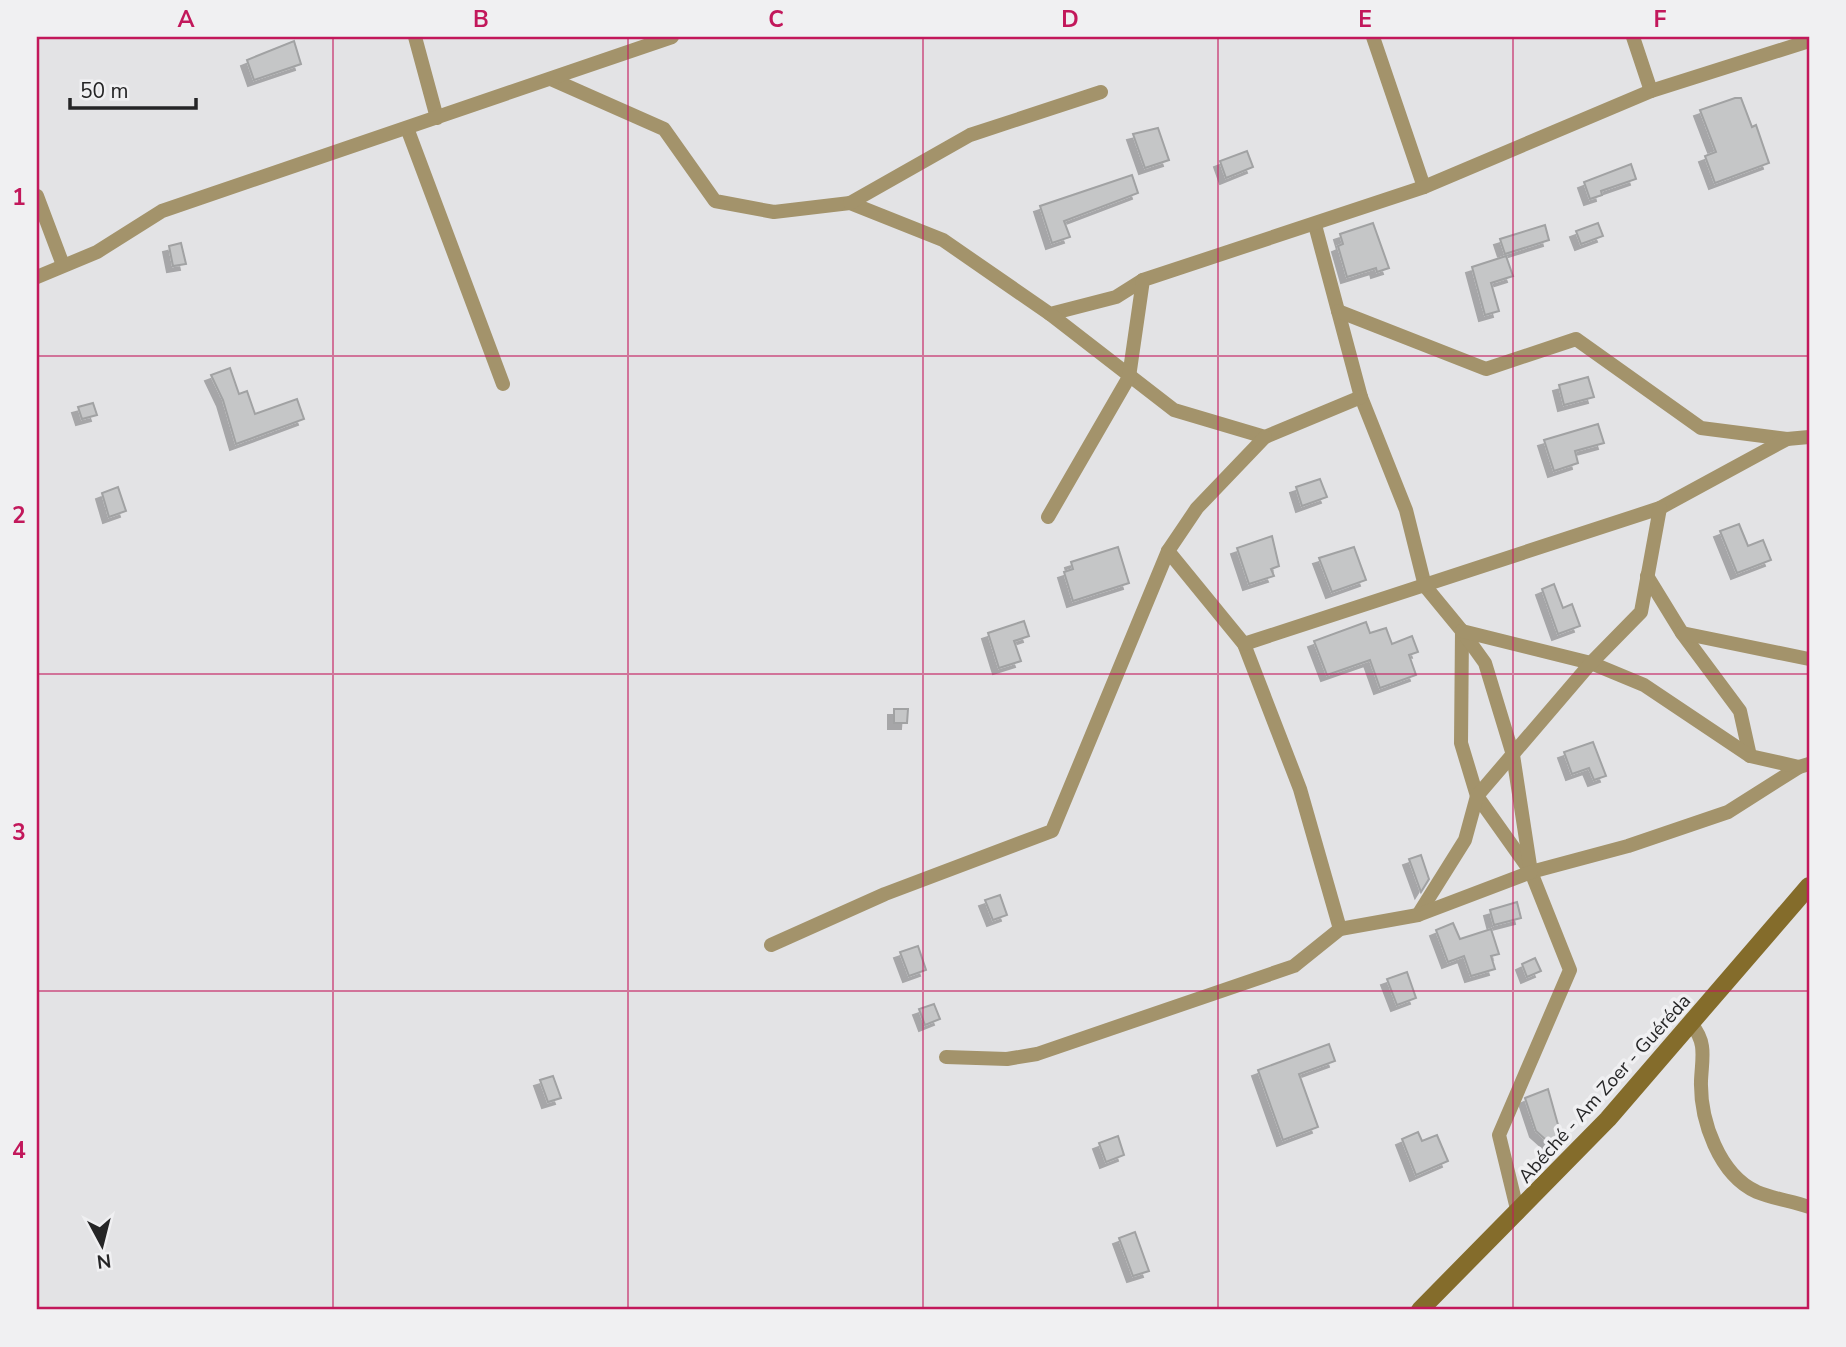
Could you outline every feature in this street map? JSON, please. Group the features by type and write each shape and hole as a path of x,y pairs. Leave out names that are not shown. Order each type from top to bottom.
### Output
{"main road":[{"name":"Abéché - Am Zoer - Guéréda","path":"1420,1310 1608,1119 1692,1025 1809,886"}],"street":[{"path":"415,37 437,118"},
{"path":"37,277 97,253 162,211 672,37"},
{"path":"1373,37 1424,187"},
{"path":"1633,37 1651,92"},
{"path":"1051,314 1116,297 1143,280 1424,187 1651,92 1809,41"},
{"path":"551,79 664,129 715,201 774,212 850,203 970,135 1101,92"},
{"path":"407,128 503,384"},
{"path":"37,195 63,265"},
{"path":"850,203 943,240 1051,314 1174,410 1265,437"},
{"path":"1315,225 1361,397 1406,510 1425,586 1485,663 1513,755 1531,872 1570,970 1499,1135 1518,1213"},
{"path":"1048,517 1129,377 1143,280"},
{"path":"1338,311 1486,369 1576,339 1701,428 1787,439 1809,438"},
{"path":"771,945 886,894 1052,831 1168,551 1197,508 1265,437 1361,397"},
{"path":"1244,645 1660,508 1787,439"},
{"path":"1418,915 1465,840 1477,796 1591,663 1641,612 1660,508"},
{"path":"1168,551 1244,645 1300,789 1340,929"},
{"path":"1647,576 1682,633 1740,711 1750,756"},
{"path":"1462,631 1591,663 1644,685 1750,756 1804,766"},
{"path":"1462,631 1461,743 1477,796 1531,872"},
{"path":"1682,633 1809,659"},
{"path":"946,1057 1007,1059 1037,1054 1294,966 1340,929 1418,915 1531,872 1628,846 1728,812 1804,766"},
{"path":"1692,1025 1701,1037 1701,1098 1720,1155 1731,1172 1755,1191 1809,1208"}],"building":[{"path":"294,41 301,64 254,80 247,60"},
{"path":"1741,98 1752,127 1756,125 1769,163 1715,183 1705,156 1716,152 1700,110"},
{"path":"1158,128 1169,160 1145,168 1133,134"},
{"path":"1247,151 1253,167 1226,178 1220,161"},
{"path":"1631,164 1636,179 1601,191 1602,195 1590,199 1584,182"},
{"path":"1132,175 1138,193 1064,221 1070,237 1052,243 1040,206"},
{"path":"1373,223 1389,268 1377,272 1376,268 1347,277 1338,246 1343,244 1340,234"},
{"path":"1598,223 1603,236 1581,244 1576,231"},
{"path":"1545,225 1549,240 1505,254 1500,239"},
{"path":"181,243 186,264 173,266 169,246"},
{"path":"1506,256 1513,276 1491,283 1499,311 1485,315 1472,267"},
{"path":"230,368 239,394 247,391 255,414 297,399 304,419 236,444 223,400 211,375"},
{"path":"1588,377 1594,397 1564,405 1559,385"},
{"path":"93,403 97,415 82,419 78,407"},
{"path":"1598,424 1604,443 1575,451 1578,463 1554,471 1544,440"},
{"path":"1320,479 1327,497 1302,506 1296,487"},
{"path":"118,487 126,511 109,517 102,493"},
{"path":"1739,524 1748,546 1763,540 1771,560 1737,573 1720,531"},
{"path":"1272,536 1279,566 1271,569 1274,576 1249,584 1237,548"},
{"path":"1118,547 1129,583 1073,601 1064,572 1073,569 1071,562"},
{"path":"1354,547 1366,580 1332,592 1319,558"},
{"path":"1554,584 1563,608 1572,604 1580,626 1558,634 1542,589"},
{"path":"1024,621 1029,636 1014,641 1021,661 999,668 988,633"},
{"path":"1366,622 1370,633 1386,628 1392,644 1412,636 1418,652 1409,655 1416,675 1380,688 1370,660 1327,675 1314,641"},
{"path":"894,709 908,709 907,723 894,723"},
{"path":"1593,742 1606,776 1594,780 1589,768 1572,774 1564,752"},
{"path":"1421,855 1429,879 1421,892 1409,859"},
{"path":"1000,895 1007,915 993,920 985,900"},
{"path":"1517,902 1521,918 1494,925 1490,910"},
{"path":"1453,923 1460,939 1491,929 1499,954 1491,956 1495,969 1471,976 1464,956 1448,962 1436,930"},
{"path":"918,946 926,970 909,976 900,952"},
{"path":"1535,958 1541,971 1527,977 1522,964"},
{"path":"1407,972 1416,998 1397,1005 1387,979"},
{"path":"934,1004 940,1019 925,1025 919,1009"},
{"path":"1329,1044 1335,1061 1299,1074 1318,1127 1283,1140 1258,1070"},
{"path":"553,1076 561,1098 548,1102 540,1080"},
{"path":"1548,1089 1562,1139 1555,1148 1536,1131 1525,1098"},
{"path":"1418,1132 1422,1141 1437,1135 1448,1161 1416,1175 1402,1139"},
{"path":"1118,1136 1124,1155 1106,1162 1099,1143"},
{"path":"1135,1232 1149,1271 1133,1276 1119,1238"}]}
